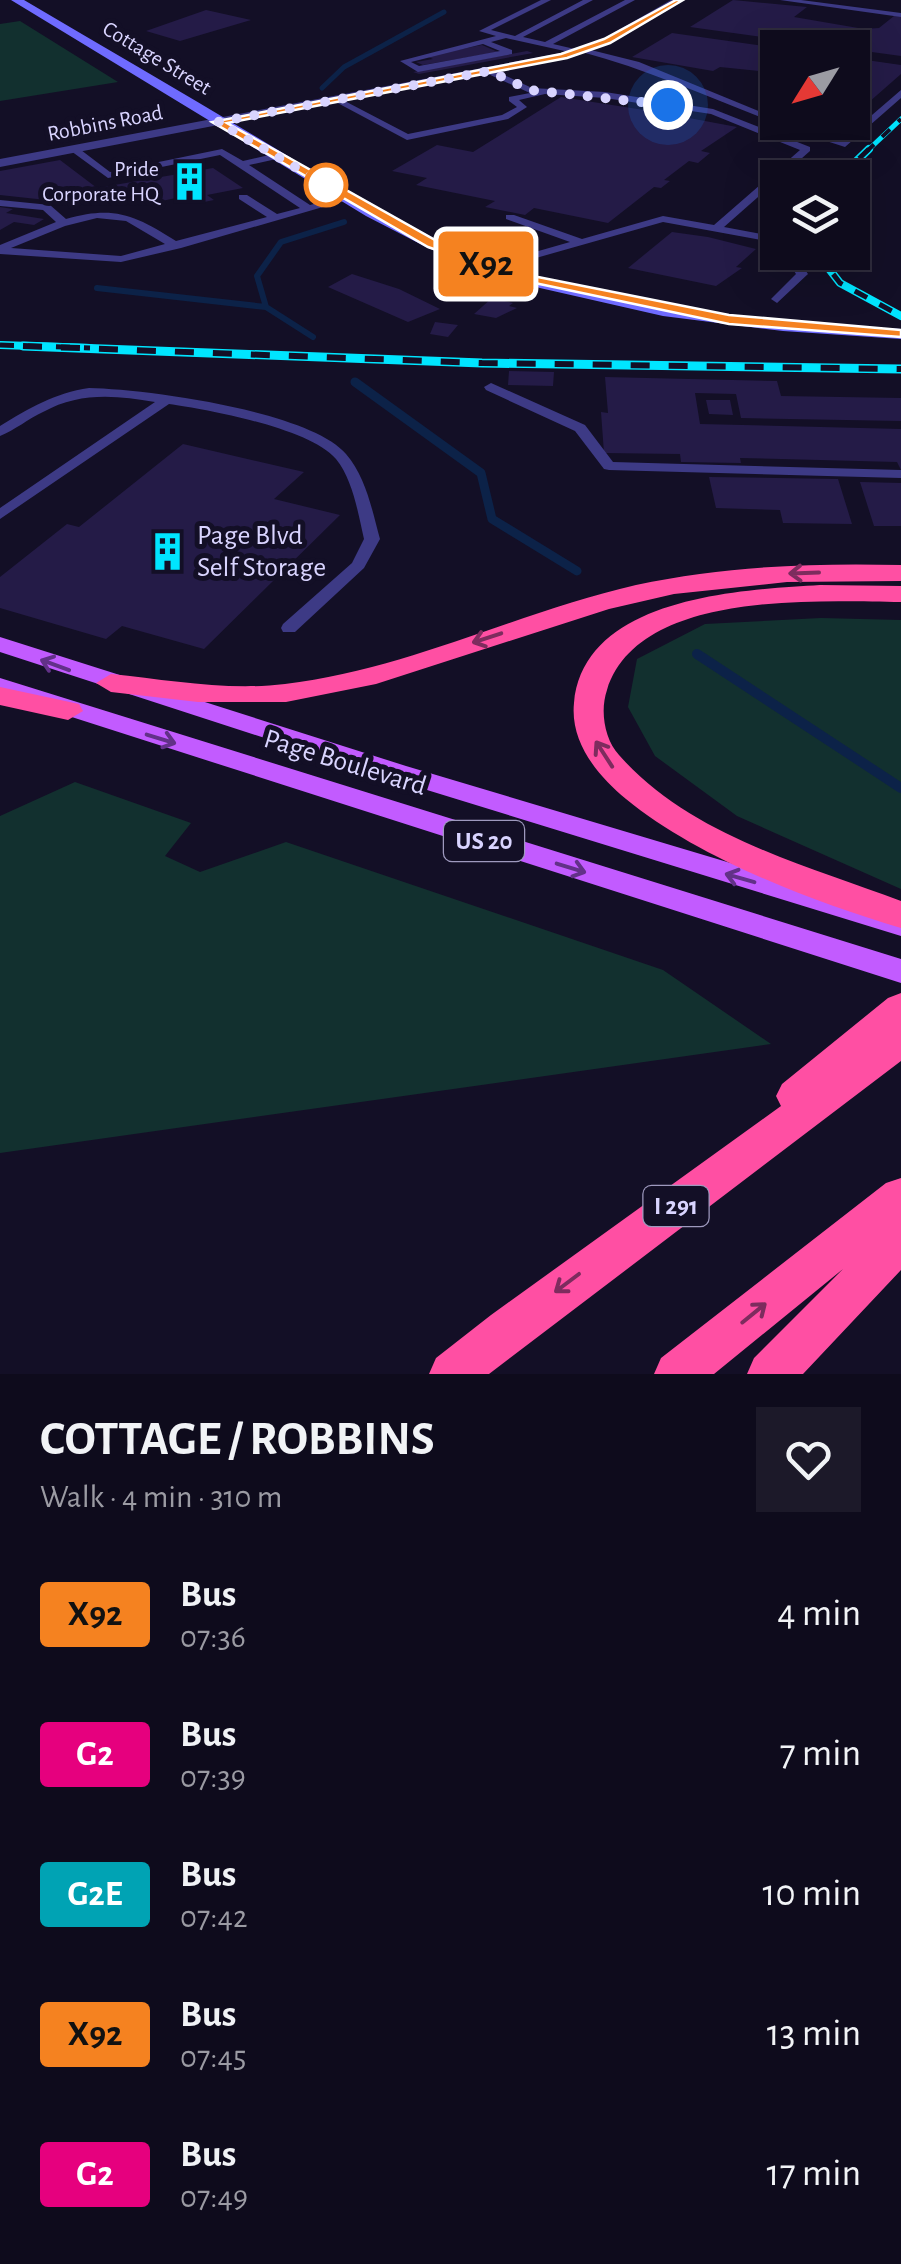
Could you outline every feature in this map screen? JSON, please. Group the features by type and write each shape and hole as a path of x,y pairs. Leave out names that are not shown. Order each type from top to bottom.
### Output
{"highway":[{"path":"111,683 236,695 302,691 368,676 572,611 667,588 779,574 901,574"},
{"path":"901,594 768,598 696,608 655,621 624,638 600,663 588,694 588,715 607,762 672,814 734,848 901,915"},
{"path":"0,696 68,710"},
{"name":"I 291","path":"455,1372 618,1246 735,1165 895,1024"},
{"path":"678,1374 901,1196"},
{"path":"772,1374 901,1240"}],"main road":[{"name":"Cottage Street","path":"16,0 218,122 432,244 505,270 660,309 796,328 901,334"},
{"name":"Page Boulevard","path":"0,644 111,683 901,925"},
{"name":"Page Boulevard","path":"0,686 901,971"}],"street":[{"name":"Robbins Road","path":"0,163 580,51 679,0"}],"lane":[{"path":"547,0 483,32 636,64 760,115"},
{"path":"518,38 590,0"},
{"path":"549,43 631,0"},
{"path":"784,0 901,12"},
{"path":"834,0 901,12"},
{"path":"486,43 509,52 418,69 404,61 506,36"},
{"path":"489,71 543,92 605,95 713,112 807,149 716,228"},
{"path":"336,100 407,137 505,117 523,107 512,100 543,92"},
{"path":"870,121 901,93"},
{"path":"74,150 108,174 222,152 307,208"},
{"path":"241,164 278,156"},
{"path":"243,197 276,217"},
{"path":"4,251 121,259 349,198"},
{"path":"0,203 46,208 64,223"},
{"path":"0,262 4,251 64,223 102,216 129,218 177,246"},
{"path":"510,218 581,242"},
{"path":"505,270 532,256 662,219 760,237"},
{"path":"777,299 802,274 799,270"},
{"path":"491,387 580,428 610,466 901,474"},
{"path":"0,432 49,401 88,392 168,398 287,427 337,451 359,489 372,539 358,565 289,628"},
{"path":"0,515 168,398"}],"green space":[{"path":"20,21 118,82 0,101 0,24"},
{"path":"821,618 901,620 901,889 737,816 655,756 628,707 637,659 705,624"},
{"path":"75,782 191,823 165,856 200,872 286,842 663,970 771,1044 0,1153 0,816"}],"building":[{"path":"733,0 807,7 794,17 864,29 879,28 894,16 901,16 901,56 870,52 870,30 760,30 760,37 690,27"},
{"path":"206,10 251,20 180,41 146,31"},
{"path":"672,33 760,45 760,71 720,67 713,71 632,57"},
{"path":"482,45 498,52 423,65 416,62 433,59 426,56"},
{"path":"527,51 533,53 413,72"},
{"path":"870,61 901,65 901,74 870,101"},
{"path":"561,97 663,113 671,107 682,108 673,115 737,127 701,151 710,153 698,163 689,161 664,180 670,181 661,188 654,187 608,223 534,208 525,215 485,207 495,201 416,185 427,178 392,171 437,145 473,152"},
{"path":"122,113 140,119 113,127 94,122"},
{"name":"Pride Corporate HQ","path":"60,160 97,188 213,168 243,188 207,195 214,200 204,202 189,195 153,203 138,192 83,204 0,195 0,171"},
{"path":"0,207 13,209 6,213 44,219 34,225 14,222 0,230"},
{"path":"672,232 756,249 736,267 742,268 716,286 628,268"},
{"path":"352,274 399,289 440,309 408,322 328,287"},
{"path":"492,298 513,303 509,306 517,308 496,318 474,314"},
{"path":"435,322 458,325 448,337 430,334"},
{"path":"509,371 554,372 553,386 508,385"},
{"path":"605,377 777,381 781,396 901,398 901,421 741,418 736,394 695,393 700,424 901,429 901,470 897,462 740,458 741,463 681,462 680,454 604,453 601,412 608,413"},
{"path":"706,400 730,400 733,415 709,414"},
{"name":"Page Blvd Self Storage","path":"183,444 304,472 274,499 340,515 204,649 122,626 106,639 0,608 0,577 67,524 79,527"},
{"path":"709,477 838,479 852,524 783,523 780,510 716,508"},
{"path":"860,482 901,483 901,526 874,526"}],"waterway":[{"path":"322,88 344,67 444,12"},
{"path":"266,307 257,276 281,242 344,222"},
{"path":"97,288 266,307"},
{"path":"266,307 313,337"},
{"path":"355,382 481,473 492,519 577,571"},
{"path":"697,654 901,788"}],"railway":[{"path":"866,152 901,119"},
{"path":"858,160 869,149"},
{"path":"830,270 840,283 901,316"},
{"path":"0,345 90,348"},
{"path":"23,346 482,363 901,369"}],"bus line":[{"name":"X92","path":"679,0 607,41 564,56 218,122 432,244 534,280 660,309 729,320 901,334"}],"place":[{"name":"Pride Corporate HQ","path":"189,182"},
{"name":"Page Blvd Self Storage","path":"167,552"}],"route":[{"path":"326,185 218,122 489,71 530,90 605,95 668,105"}]}
